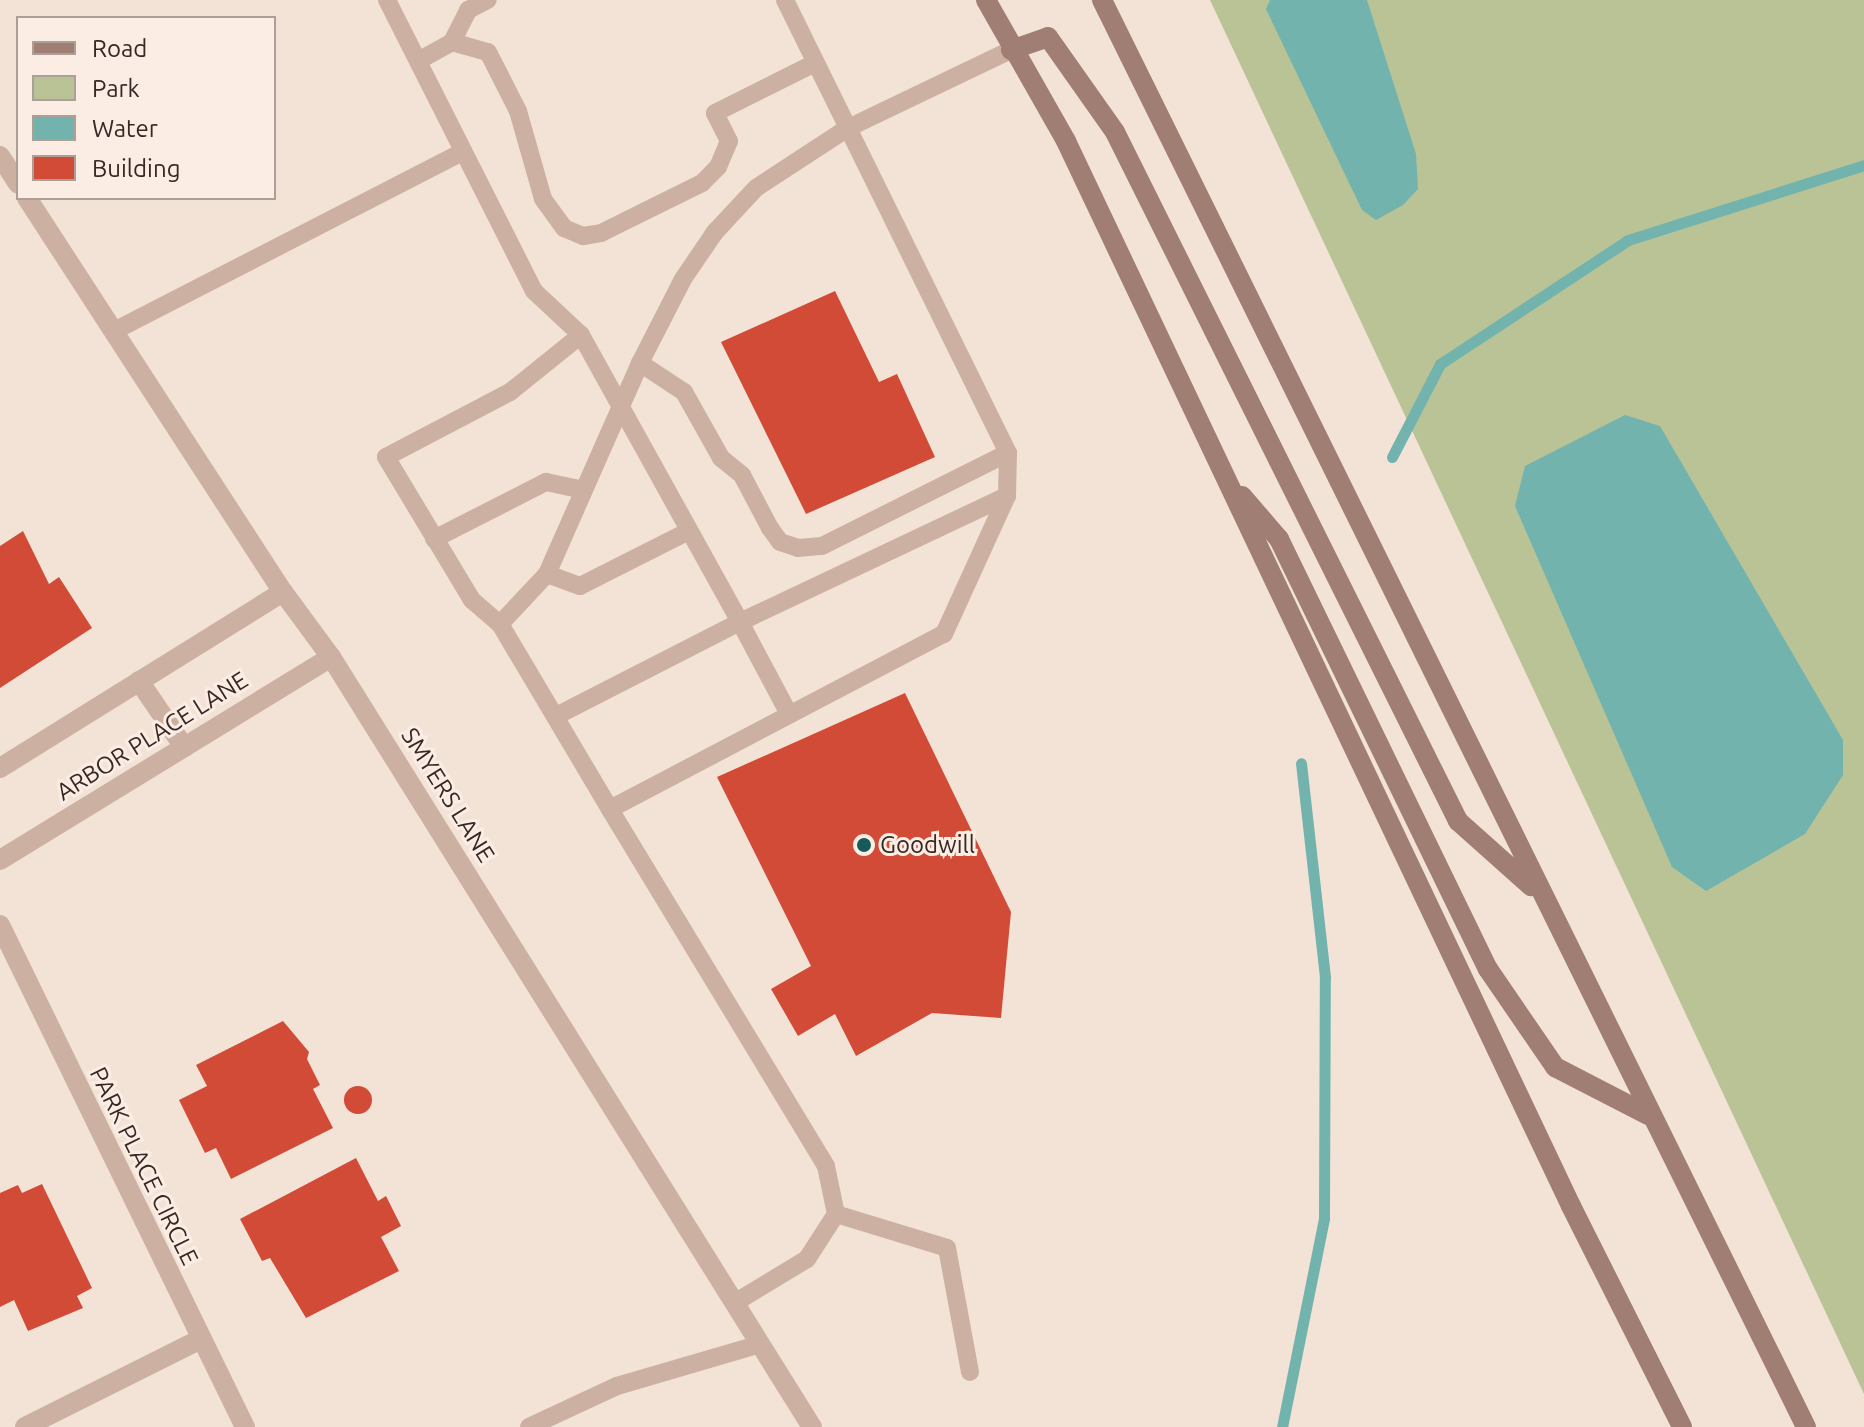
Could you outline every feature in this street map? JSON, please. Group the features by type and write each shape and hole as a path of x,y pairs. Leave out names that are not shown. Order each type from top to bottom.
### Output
{"main road":[{"path":"986,0 1011,50 1066,141 1682,1427"},
{"path":"1102,0 1648,1115 1806,1427"},
{"path":"1011,50 1048,37 1115,132 1458,821 1540,894"},
{"path":"1224,475 1279,539 1488,969 1555,1067 1648,1115"}],"street":[{"path":"0,156 16,181"},
{"name":"SMYERS LANE","path":"28,200 283,592 331,657 812,1427"},
{"path":"0,768 283,592"},
{"name":"ARBOR PLACE LANE","path":"0,860 331,657"},
{"path":"139,681 184,747"},
{"name":"PARK PLACE CIRCLE","path":"0,925 199,1340 245,1427"},
{"path":"25,1427 199,1340"}],"lane":[{"path":"387,0 461,153 534,291 581,335 789,714"},
{"path":"418,61 452,42 468,10 488,0"},
{"path":"610,809 944,634 1007,496 1008,453 785,0"},
{"path":"452,42 488,52 518,111 543,199 564,228 583,236 601,233 702,183 718,167 729,141 715,113 815,63"},
{"path":"500,624 547,574 640,363 683,279 715,232 756,188 846,129 1011,50"},
{"path":"114,331 461,153"},
{"path":"581,335 510,392 386,457 472,600 500,624 826,1166 836,1214 807,1259 736,1302"},
{"path":"640,363 684,392 721,458 742,475 780,542 798,548 822,546 1008,453"},
{"path":"434,539 546,482 583,490"},
{"path":"556,716 740,622 1007,496"},
{"path":"547,574 580,586 689,531"},
{"path":"836,1214 947,1248 970,1372"},
{"path":"529,1427 617,1386 761,1344"}],"green space":[{"path":"1210,0 1864,0 1864,1394"}],"water":[{"path":"1270,0 1367,0 1416,154 1418,189 1403,205 1376,220 1362,210 1266,9"},
{"path":"1625,415 1660,426 1843,740 1843,775 1805,834 1706,891 1672,867 1515,506 1525,466"}],"building":[{"path":"835,291 879,382 897,374 935,457 806,514 721,342"},
{"path":"23,531 49,584 59,577 92,628 0,688 0,546"},
{"name":"Goodwill","path":"905,693 1011,912 1001,1018 932,1013 856,1056 835,1014 798,1036 771,989 811,966 717,777"},
{"path":"283,1021 309,1052 307,1059 320,1085 313,1089 333,1128 231,1179 216,1148 205,1153 179,1100 207,1086 196,1065"},
{"path":"358,1086 368,1090 372,1100 368,1110 358,1114 348,1110 344,1100 348,1090"},
{"path":"356,1158 378,1201 386,1196 401,1226 381,1237 399,1271 306,1318 270,1258 262,1261 240,1219"},
{"path":"42,1184 92,1288 77,1296 83,1308 28,1331 14,1300 0,1307 0,1193 18,1185 22,1193"}],"waterway":[{"path":"1392,457 1440,364 1628,240 1864,165"},
{"path":"1282,1427 1324,1218 1325,977 1301,763"}],"place":[{"name":"Goodwill","path":"864,845"}]}
